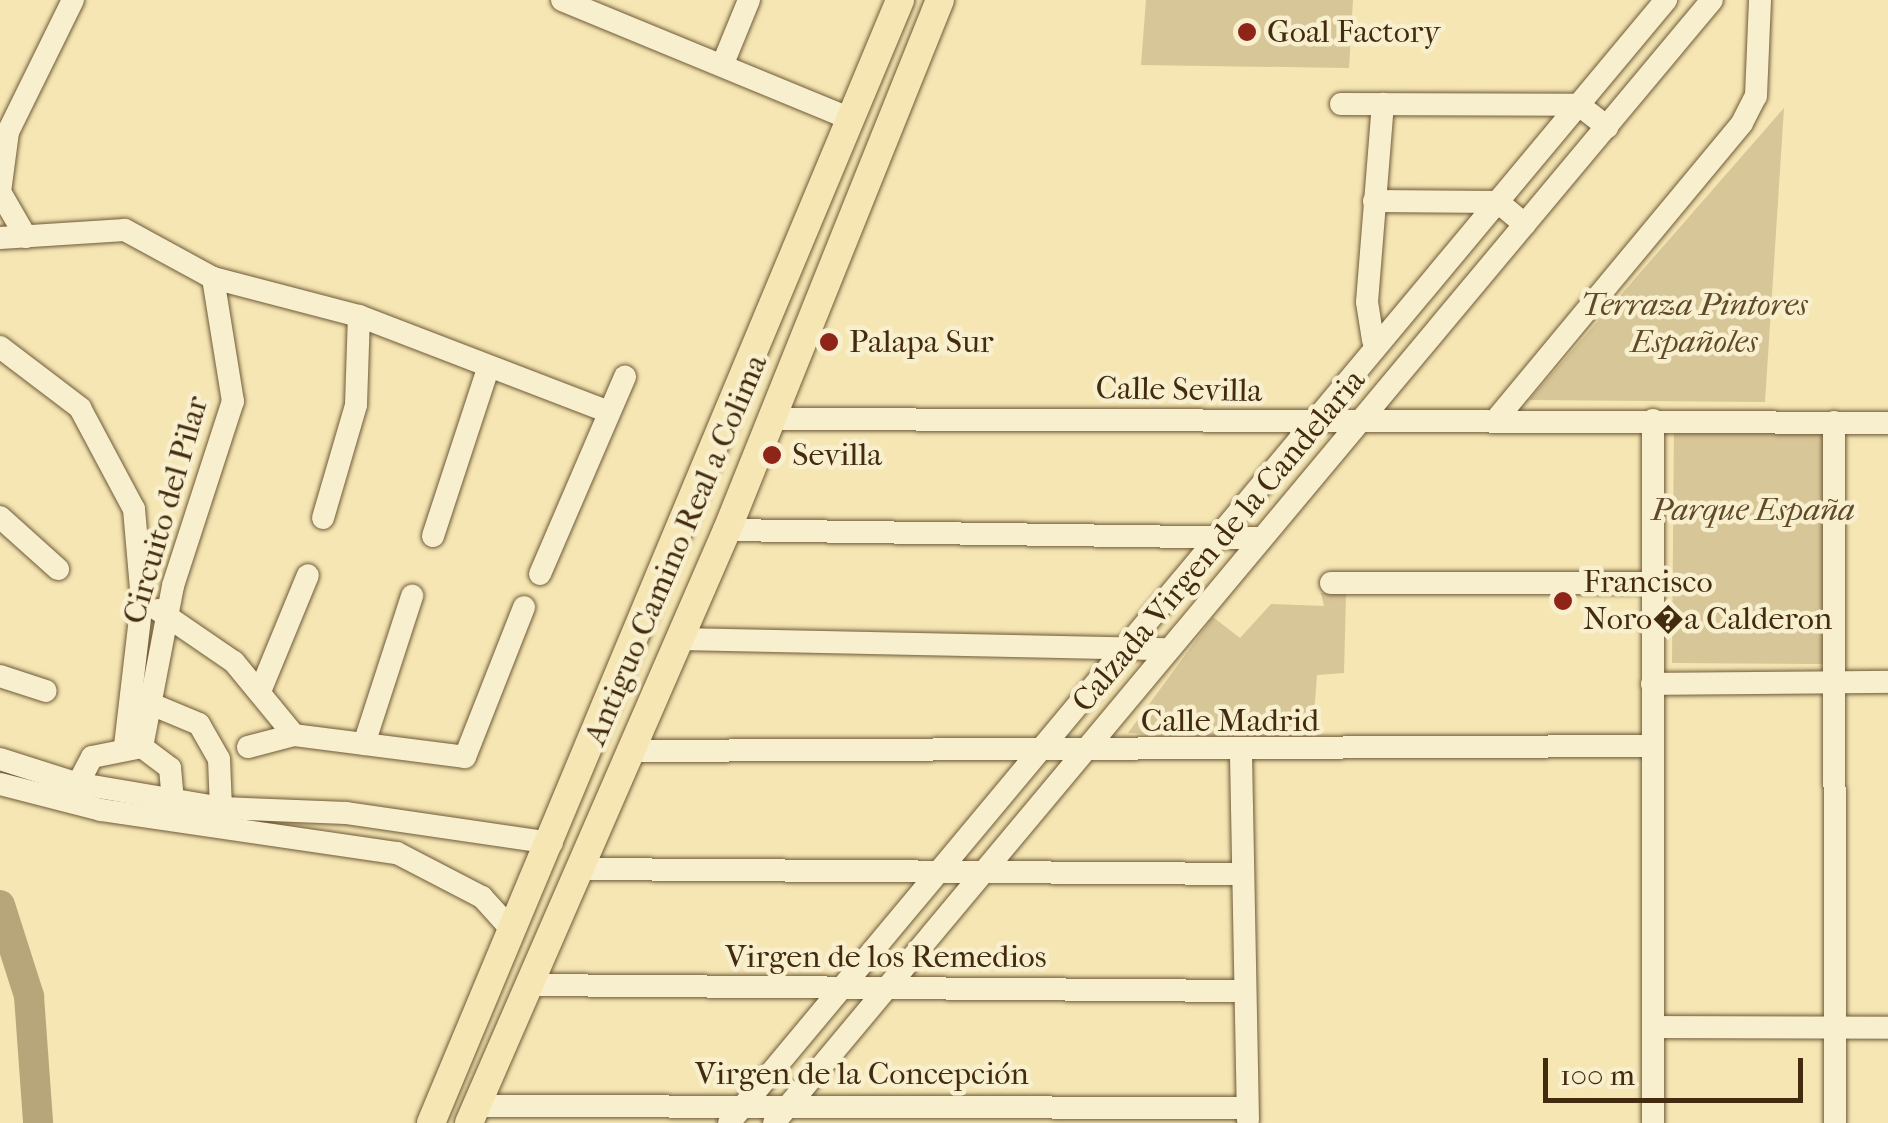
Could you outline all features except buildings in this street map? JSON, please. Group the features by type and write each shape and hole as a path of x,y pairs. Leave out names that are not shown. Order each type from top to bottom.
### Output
{"main road":[{"name":"Antiguo Camino Real a Colima","path":"430,1123 510,928 552,843 900,0"},
{"name":"Antiguo Camino Real a Colima","path":"472,1114 584,869 628,751 726,530 940,0"}],"street":[{"path":"562,0 724,61 851,119"},
{"path":"724,61 750,0"},
{"name":"Calzada Virgen de la Candelaria","path":"729,1123 940,872 1217,531 1310,424 1373,340 1498,202 1666,0"},
{"name":"Calzada Virgen de la Candelaria","path":"780,1115 1086,754 1257,538 1358,424 1712,0"},
{"path":"1494,422 1742,123 1756,96 1760,0"},
{"path":"26,237 0,192 4,129 67,2"},
{"path":"1341,104 1579,105 1607,127"},
{"path":"1373,340 1374,201 1383,104"},
{"path":"1374,201 1498,202 1525,225"},
{"path":"0,238 26,237 74,226 125,230 214,278 359,316 488,369 606,411"},
{"name":"Circuito del Pilar","path":"134,746 142,700 233,401 214,278"},
{"path":"323,518 356,405 359,316"},
{"name":"Circuito del Pilar","path":"0,347 98,431 134,509 142,601 142,700"},
{"path":"433,536 488,369"},
{"path":"540,574 606,411 625,377"},
{"name":"Calle Sevilla","path":"770,419 1310,424 1653,420 1888,423"},
{"path":"1653,420 1648,583 1652,684 1653,1123"},
{"path":"1834,422 1834,1123"},
{"path":"0,517 58,570"},
{"path":"726,530 1217,531 1257,538"},
{"path":"261,689 308,576"},
{"path":"1331,584 1648,583"},
{"path":"364,744 412,596"},
{"path":"142,601 261,689 294,735"},
{"path":"248,747 294,735 465,757 524,607"},
{"path":"679,639 1125,643 1168,649"},
{"path":"0,676 46,691"},
{"path":"1652,684 1888,682"},
{"path":"142,700 184,713 212,742 225,782 221,808"},
{"path":"72,793 92,757 134,746 170,768 175,808"},
{"name":"Calle Madrid","path":"628,751 1240,755 1652,746"},
{"path":"1240,755 1248,1115"},
{"path":"0,759 72,793"},
{"path":"0,784 175,808 316,842 415,858 482,897 510,928"},
{"path":"175,808 318,813 552,843"},
{"path":"316,842 318,813"},
{"path":"584,869 1243,874"},
{"name":"Virgen de los Remedios","path":"528,986 1244,991"},
{"path":"1654,1027 1888,1028"},
{"name":"Virgen de la Concepción","path":"472,1114 744,1104 780,1115 1248,1115"}],"green space":[{"name":"Goal Factory","path":"1146,0 1353,0 1349,68 1141,65"},
{"name":"Terraza Pintores Españoles","path":"1784,108 1765,402 1529,400"},
{"name":"Parque España","path":"1674,422 1837,425 1824,664 1672,663"},
{"path":"1321,593 1346,593 1344,673 1317,675 1312,741 1128,733 1213,617 1240,638 1271,604 1324,606"}],"waterway":[{"path":"0,905 29,996 38,1123"}],"place":[{"name":"Goal Factory","path":"1247,32"},
{"name":"Palapa Sur","path":"829,342"},
{"name":"Sevilla","path":"772,455"},
{"name":"Francisco Noro�a Calderon","path":"1563,601"}]}
